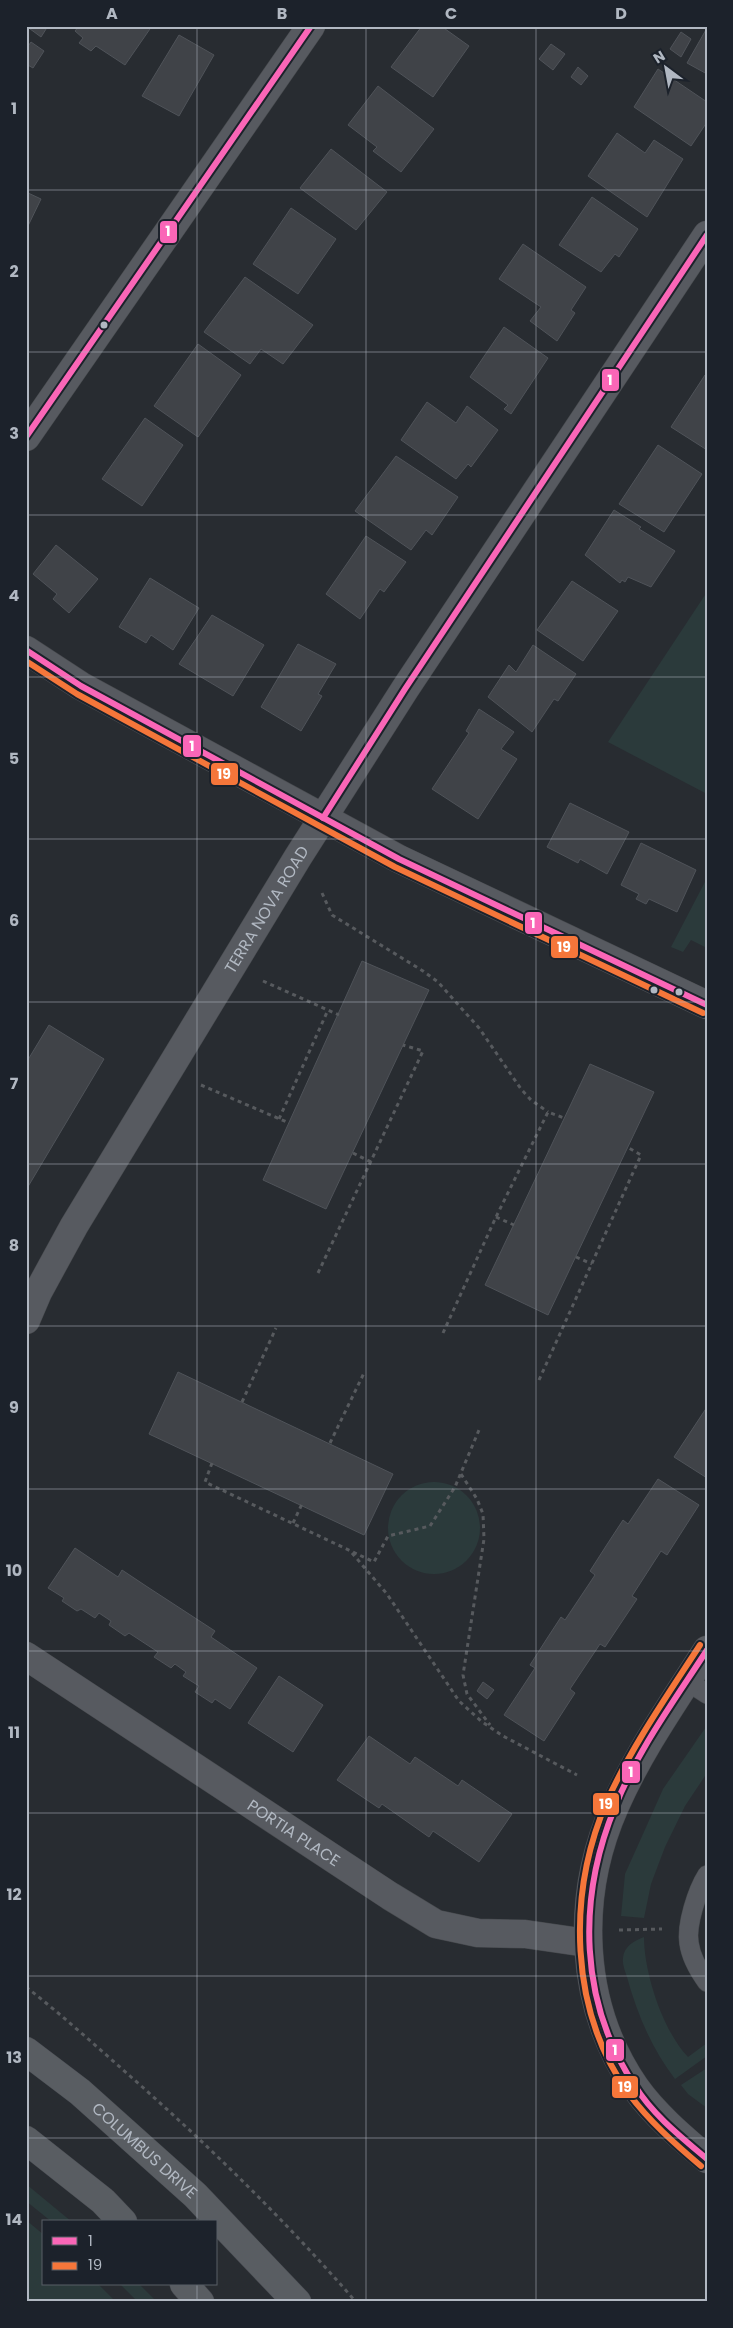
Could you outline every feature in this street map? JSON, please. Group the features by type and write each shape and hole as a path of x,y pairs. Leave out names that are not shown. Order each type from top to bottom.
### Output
{"main road":[{"name":"COLUMBUS DRIVE","path":"26,2051 80,2092 195,2195 297,2302"},
{"path":"26,2140 103,2201 121,2220"},
{"path":"186,2286 200,2302"}],"street":[{"path":"26,437 311,26"},
{"name":"TERRA NOVA ROAD","path":"26,1320 38,1292 74,1226 323,818 405,689 707,235"},
{"path":"26,650 81,686 400,859 707,1005"},
{"path":"707,1650 697,1687 646,1747 615,1806 598,1853 589,1900 587,1943 592,1984 602,2022 617,2057 635,2088 660,2116 707,2158"},
{"name":"PORTIA PLACE","path":"26,1656 390,1896 436,1924 478,1933 525,1934 587,1943"}],"lane":[{"path":"707,1875 702,1883 694,1908 689,1942 697,1968 707,1982"}],"path":[{"path":"322,893 332,915 423,970 438,982 479,1028 521,1089 531,1100 548,1112 564,1118"},
{"path":"263,981 338,1015"},
{"path":"279,1119 328,1010"},
{"path":"318,1273 423,1051 403,1045"},
{"path":"201,1085 289,1123"},
{"path":"443,1334 496,1217 548,1112"},
{"path":"540,1380 554,1345 641,1155 627,1147"},
{"path":"352,1153 371,1162"},
{"path":"496,1217 514,1225"},
{"path":"576,1257 592,1264"},
{"path":"242,1402 276,1328"},
{"path":"330,1443 364,1373"},
{"path":"212,1463 204,1482 374,1562 388,1536 430,1526 442,1510 461,1473 479,1430"},
{"path":"461,1473 477,1499 483,1514 484,1539 463,1675 466,1694 493,1729"},
{"path":"292,1523 302,1504"},
{"path":"350,1551 387,1594 459,1701 493,1729 577,1775"},
{"path":"618,1930 690,1927"},
{"path":"26,1987 48,2003 169,2111 267,2204 356,2302"}],"shaded area":[{"path":"707,592 707,794 608,742"},
{"path":"707,878 707,948 691,940 683,952 671,947"},
{"path":"425,1482 443,1482 460,1489 473,1502 480,1519 480,1537 473,1554 460,1567 443,1574 425,1574 408,1567 395,1554 388,1537 388,1519 395,1502 408,1489"},
{"path":"706,1727 707,1773 685,1806 665,1847 651,1884 644,1918 621,1916 625,1874 663,1789"},
{"path":"644,1937 651,1984 663,2017 679,2046 688,2057 707,2043 707,2056 675,2079 659,2056 646,2031 635,2004 623,1965 627,1947"},
{"path":"707,2068 707,2108 688,2094 681,2085"},
{"path":"26,2184 70,2220 50,2220 26,2201"},
{"path":"26,2220 42,2233 42,2286 100,2286 116,2302 26,2302"},
{"path":"122,2286 141,2286 157,2302 138,2302"}],"building":[{"path":"26,26 48,26 41,37"},
{"path":"79,26 152,26 125,65 96,46 91,51 79,43 83,38 75,31"},
{"path":"422,26 441,26 469,46 433,97 391,67"},
{"path":"707,28 707,74 687,63"},
{"path":"681,32 691,39 681,57 670,49"},
{"path":"179,35 214,55 179,116 142,96"},
{"path":"31,42 44,51 33,68 26,64 26,49"},
{"path":"551,44 565,54 553,70 539,59"},
{"path":"578,67 588,76 581,85 571,77"},
{"path":"658,69 707,102 707,122 691,146 634,107"},
{"path":"378,86 434,129 401,172 373,151 377,147 348,125"},
{"path":"617,133 645,153 654,140 683,159 647,217 588,176"},
{"path":"331,149 387,192 356,230 300,188"},
{"path":"26,192 41,199 26,230"},
{"path":"592,197 638,229 619,257 615,254 601,272 559,245"},
{"path":"291,208 336,239 298,294 253,264"},
{"path":"523,244 586,287 571,310 575,313 557,341 530,321 541,307 499,279"},
{"path":"245,277 313,325 283,364 261,349 250,364 204,332"},
{"path":"504,327 548,358 511,414 504,409 508,405 470,377"},
{"path":"198,344 241,375 198,437 154,406"},
{"path":"705,375 707,377 707,450 671,427"},
{"path":"427,402 456,423 467,406 498,430 471,467 468,464 456,479 401,440"},
{"path":"145,418 183,445 142,506 102,479"},
{"path":"658,445 702,474 664,532 619,504"},
{"path":"396,456 458,497 432,535 426,530 411,550 355,511"},
{"path":"614,510 641,527 639,529 675,551 651,587 628,577 625,582 622,580 620,583 585,555"},
{"path":"366,536 406,562 384,592 380,589 360,619 326,594"},
{"path":"56,545 98,579 69,613 53,599 57,594 33,574"},
{"path":"150,578 199,608 173,650 151,635 146,643 119,627"},
{"path":"572,581 618,611 583,661 537,630"},
{"path":"212,615 264,645 233,696 179,664"},
{"path":"298,644 336,664 318,694 322,696 301,731 261,707"},
{"path":"533,645 576,674 558,701 554,699 532,732 488,697 509,665 516,672"},
{"path":"479,709 514,732 501,749 517,759 478,819 432,789 469,733 466,731"},
{"path":"570,803 629,832 607,874 580,859 578,863 547,847"},
{"path":"641,843 696,870 677,912 649,899 646,904 636,899 639,894 621,885"},
{"path":"362,961 429,990 326,1209 263,1180"},
{"path":"49,1025 104,1059 26,1190 26,1063"},
{"path":"590,1064 654,1092 548,1315 485,1285"},
{"path":"178,1372 393,1474 364,1535 149,1434"},
{"path":"707,1407 707,1478 674,1457"},
{"path":"658,1479 699,1505 667,1555 661,1551 632,1596 637,1599 605,1647 600,1644 570,1689 575,1693 544,1741 504,1715 535,1668 530,1665 546,1640 561,1617 565,1620 595,1575 590,1571 606,1546 623,1520 628,1524"},
{"path":"75,1548 118,1577 122,1570 215,1631 211,1637 257,1668 230,1709 215,1699 212,1703 195,1692 199,1686 183,1676 186,1672 175,1664 171,1668 154,1657 158,1652 129,1633 125,1636 109,1625 111,1621 99,1613 95,1618 81,1609 77,1611 62,1601 64,1598 48,1588"},
{"path":"279,1676 323,1705 293,1752 248,1723"},
{"path":"483,1682 494,1690 487,1699 477,1691"},
{"path":"369,1736 410,1764 415,1757 458,1786 462,1780 512,1814 479,1862 433,1831 429,1837 382,1804 379,1808 337,1780"}],"transit line":[{"name":"1","path":"26,437 311,26"},
{"name":"1","path":"323,818 405,689 707,235"},
{"name":"1","path":"26,650 81,686 399,859 707,1005"},
{"name":"19","path":"26,661 77,694 395,867 703,1013"},
{"name":"19","path":"700,1645 639,1741 607,1801 594,1837 585,1874 581,1912 580,1951 585,1989 595,2026 609,2061 629,2094 645,2114 701,2166"},
{"name":"1","path":"707,1650 645,1746 624,1786 603,1842 594,1878 590,1914 590,1950 594,1985 603,2020 617,2054 635,2086 650,2107 707,2159"}]}
